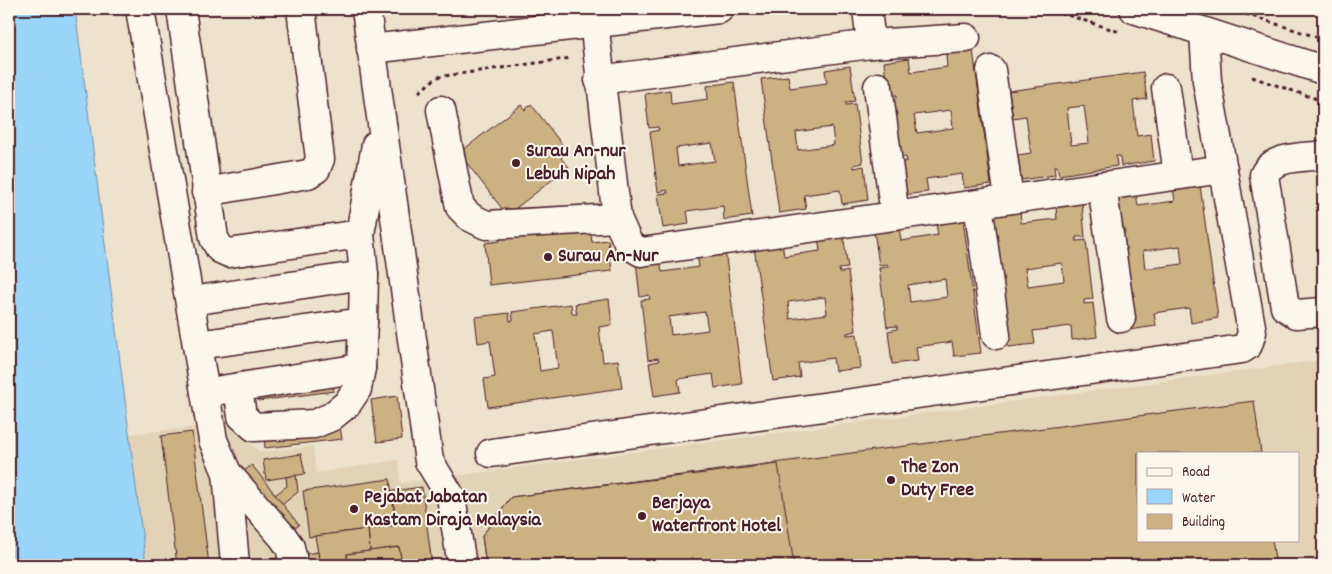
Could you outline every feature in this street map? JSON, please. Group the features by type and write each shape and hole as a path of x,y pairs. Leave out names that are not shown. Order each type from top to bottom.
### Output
{"street":[{"path":"140,9 213,440 227,473 290,547 292,556"},
{"path":"181,9 206,192 214,238 220,249 229,253 360,234"},
{"path":"206,192 308,174 316,169 320,159 302,9"},
{"path":"366,9 380,121 429,461 451,497 460,564"},
{"path":"371,48 709,9"},
{"path":"867,9 871,44"},
{"path":"1134,9 1195,22 1323,70"},
{"path":"594,22 599,80 616,218 629,245 641,252 1222,168"},
{"path":"491,452 1242,349 1248,345 1252,332 1195,22"},
{"path":"599,80 871,44 966,38"},
{"path":"991,70 1009,199"},
{"path":"878,87 896,216"},
{"path":"1166,88 1178,175"},
{"path":"441,110 460,207 470,218 486,225 616,218"},
{"path":"238,388 242,416 254,427 314,424 331,418 347,404 357,389 361,368 364,275 360,234 380,121"},
{"path":"1323,155 1279,162 1267,168 1264,175 1285,306 1296,314 1323,312"},
{"path":"1102,186 1121,318"},
{"path":"978,204 996,335"},
{"path":"190,301 364,275"},
{"path":"197,345 363,322"},
{"path":"205,393 361,368"},
{"path":"227,473 235,564"}],"path":[{"path":"410,9 413,11 435,9"},
{"path":"1230,9 1323,39"},
{"path":"419,92 436,77 579,58"}],"shaded area":[{"path":"1323,360 1323,565 146,565 129,434 227,424 260,452 313,446 316,473 398,460 401,483"}],"water":[{"path":"9,9 75,9 146,565 9,565"}],"building":[{"path":"973,50 991,184 964,188 962,174 926,179 928,192 902,195 897,162 907,161 906,157 897,158 889,100 897,98 897,95 888,96 884,62 909,58 911,72 947,67 946,54","holes":["951,110 953,128 917,133 914,115"]},
{"path":"850,66 855,101 846,102 846,105 855,104 863,163 854,165 854,168 864,166 868,200 842,204 840,190 804,195 806,209 779,213 761,79 788,76 790,88 827,83 825,70","holes":["832,127 834,145 798,150 796,132"]},
{"path":"1143,72 1147,99 1133,101 1137,136 1151,134 1154,161 1121,166 1120,156 1116,156 1117,166 1059,175 1057,166 1054,166 1055,175 1021,180 1018,155 1031,153 1026,116 1013,118 1009,91","holes":["1084,106 1089,143 1071,145 1067,108"]},
{"path":"734,82 752,216 724,220 723,206 687,211 689,224 663,228 658,194 668,193 667,190 658,192 650,132 659,130 658,127 649,128 645,94 670,90 671,104 708,99 707,86","holes":["712,143 715,161 678,166 676,148"]},
{"name":"Surau An-nur Lebuh Nipah","path":"531,104 568,152 561,158 569,167 507,215 459,153 521,105 525,110"},
{"path":"1200,185 1218,318 1191,323 1189,308 1154,313 1156,326 1129,330 1125,297 1135,295 1134,292 1125,293 1116,234 1125,233 1125,229 1116,231 1111,196 1136,193 1138,206 1175,201 1173,188","holes":["1180,246 1182,264 1145,269 1143,251"]},
{"path":"1082,203 1085,237 1076,237 1076,241 1086,240 1093,299 1084,300 1084,304 1093,303 1097,337 1072,340 1071,326 1033,331 1035,344 1008,347 993,213 1020,209 1021,223 1057,219 1056,206","holes":["1062,263 1064,281 1028,286 1025,268"]},
{"path":"963,219 981,353 954,356 952,342 916,347 918,361 892,364 888,331 897,329 897,326 887,327 879,268 888,267 887,264 879,265 874,231 899,227 901,241 938,235 936,223","holes":["945,279 947,297 910,302 908,285"]},
{"name":"Surau An-Nur","path":"590,229 592,242 608,240 612,271 489,285 485,243 500,241 499,232"},
{"path":"843,234 848,268 839,269 840,273 848,271 856,331 847,333 847,335 857,334 861,368 835,371 833,358 798,363 800,377 773,381 754,247 782,243 784,256 820,251 818,237","holes":["825,297 827,314 790,319 788,302"]},
{"path":"725,250 742,384 715,388 713,374 678,379 680,392 654,396 649,363 659,361 658,358 648,360 641,300 650,299 649,295 640,297 636,262 660,259 662,272 699,267 697,254","holes":["705,312 708,330 671,335 669,317"]},
{"path":"609,299 612,325 599,327 603,362 618,360 622,388 488,407 484,379 495,377 490,341 478,343 475,317 509,313 510,321 513,320 512,312 571,304 572,314 577,314 575,304","holes":["553,331 558,368 540,371 535,334"]},
{"path":"332,379 334,391 258,401 256,388"},
{"path":"397,396 402,439 377,442 371,400"},
{"name":"The Zon Duty Free","path":"1254,401 1261,452 1137,452 1137,542 1272,542 1276,565 486,565 482,536 511,497"},
{"path":"340,426 342,439 265,448 264,436"},
{"path":"192,432 209,565 177,565 161,436"},
{"path":"301,454 305,474 266,480 263,460"},
{"name":"Berjaya Waterfront Hotel","path":"778,464 794,565 486,565 482,536 511,497"},
{"path":"252,465 299,525 288,534 240,474"},
{"path":"296,475 298,492 283,504 275,495 287,486 286,477"},
{"path":"390,479 396,525 309,537 303,491"},
{"path":"422,487 432,565 402,565 399,547 370,551 368,529 396,525 392,491"},
{"path":"368,529 370,551 347,554 348,565 320,565 315,536"},
{"path":"399,547 402,565 348,565 347,554"},
{"path":"318,552 320,565 224,565 292,556"}],"place":[{"name":"Surau An-nur Lebuh Nipah","path":"516,163"},
{"name":"Surau An-Nur","path":"548,257"},
{"name":"The Zon Duty Free","path":"891,480"},
{"name":"Pejabat Jabatan Kastam Diraja Malaysia","path":"354,509"},
{"name":"Berjaya Waterfront Hotel","path":"642,516"}]}
